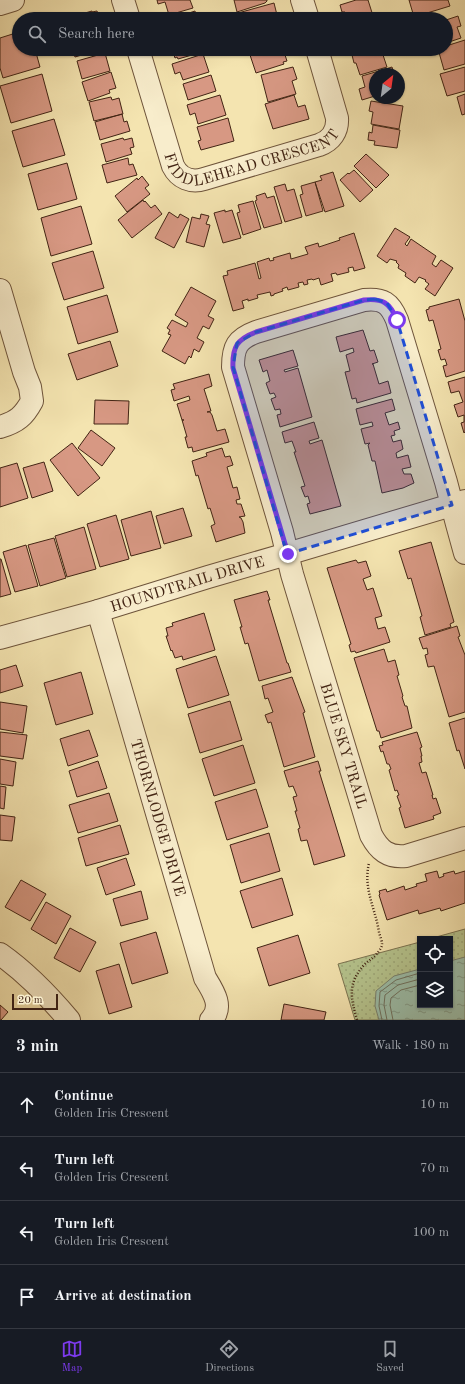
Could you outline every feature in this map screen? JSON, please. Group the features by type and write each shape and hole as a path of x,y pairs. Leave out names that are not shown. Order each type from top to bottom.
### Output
{"street":[{"path":"0,4 13,0"},
{"path":"123,0 127,12"},
{"path":"302,0 306,12"},
{"name":"FIDDLEHEAD CRESCENT","path":"140,56 173,166 184,178 195,181 204,180 319,145 329,139 336,129 337,118 319,56"},
{"path":"0,290 24,372 30,387 32,401 20,418 0,427"},
{"name":"BLUE SKY TRAIL","path":"376,846 371,835 292,574 288,554 233,368 234,350 237,343 249,334 364,300 375,298 387,303 393,310 397,320 446,482 458,503 465,553"},
{"name":"HOUNDTRAIL DRIVE","path":"0,638 98,611 458,503"},
{"name":"THORNLODGE DRIVE","path":"98,611 205,978 213,992 217,1005 216,1015 211,1020"},
{"path":"376,846 383,852 398,857 406,856 465,838"},
{"path":"0,954 36,983 69,1020"}],"path":[{"path":"358,1020 352,1000 351,990 354,980 382,945 378,924 367,889 366,873 370,857 376,846"}],"highlighted area":[{"path":"375,299 387,303 397,320 452,505 287,554 233,367 237,343 256,332 364,300"}],"green space":[{"path":"465,929 465,1020 355,1020 338,964 417,943 417,1008 453,1008 453,936 440,936"}],"water":[{"path":"465,957 465,1020 379,1020 375,1006 376,991 394,976 417,970 417,1008 453,1008 453,960"}],"building":[{"path":"157,0 190,0 193,8 179,12 168,12 165,2 158,4"},
{"path":"234,0 267,0 267,1 237,12"},
{"path":"356,0 368,0 372,12 342,12 340,5"},
{"path":"409,0 448,0 450,6 430,12 413,12"},
{"path":"274,3 276,12 242,12"},
{"path":"458,16 461,26 457,27 461,38 453,41 453,18"},
{"path":"12,34 12,56 37,56 40,67 3,78 0,68 0,38"},
{"path":"465,40 465,64 444,70 440,56 453,56 453,44"},
{"path":"94,56 106,56 110,71 82,79 77,61"},
{"path":"174,56 188,56 178,59 177,57 175,58"},
{"path":"197,56 204,56 209,72 183,80 180,72 175,74 172,64"},
{"path":"250,56 285,56 287,61 283,62 284,64 256,73"},
{"path":"352,56 383,56 387,67 369,68 369,72 360,75 356,63 354,63"},
{"path":"293,67 297,79 292,81 296,94 268,102 261,75"},
{"path":"465,67 465,91 447,96 440,74"},
{"path":"111,72 116,88 109,90 110,93 88,101 82,82"},
{"path":"42,74 52,111 11,123 0,86"},
{"path":"369,74 369,98 362,100 359,89 365,87 362,76"},
{"path":"211,75 216,91 188,100 183,84"},
{"path":"465,94 465,114 462,115 457,97"},
{"path":"220,95 226,115 198,124 195,113 190,115 187,105"},
{"path":"294,95 298,107 305,105 309,119 273,129 265,104"},
{"path":"111,97 112,100 119,98 123,114 94,121 89,102"},
{"path":"370,104 390,104 403,106 399,129 371,124 373,112 369,111"},
{"path":"122,114 124,122 127,121 130,131 100,140 95,122"},
{"path":"228,118 234,141 201,150 198,141 201,140 197,127"},
{"path":"54,119 65,155 23,167 12,131"},
{"path":"373,125 400,130 397,148 374,145 375,141 368,140 369,132 372,133"},
{"path":"123,138 124,140 132,138 134,147 130,148 132,154 106,162 101,144"},
{"path":"366,154 389,175 376,188 354,166"},
{"path":"128,158 129,165 133,164 137,175 107,183 102,165"},
{"path":"67,163 77,199 38,210 28,174"},
{"path":"354,170 373,190 360,202 340,180"},
{"path":"333,172 344,206 325,212 315,182 322,180 320,176"},
{"path":"142,176 149,185 145,188 150,194 127,212 115,196 137,178 138,180"},
{"path":"315,182 323,211 306,216 300,195 303,194 301,186"},
{"path":"285,184 287,191 294,189 302,217 285,222 274,187"},
{"path":"265,193 267,198 274,196 282,223 264,228 255,201 257,200 256,196"},
{"path":"143,200 151,208 155,205 162,214 132,238 118,220"},
{"path":"253,201 261,229 243,235 237,213 240,212 238,205"},
{"path":"81,206 92,244 51,256 41,218"},
{"path":"225,210 225,212 232,210 241,238 223,243 214,213"},
{"path":"169,212 178,218 180,214 189,219 174,248 155,238"},
{"path":"201,214 209,216 206,224 210,225 204,247 186,242 192,217 200,219"},
{"path":"395,228 410,237 405,244 407,246 411,239 436,256 432,264 436,267 441,260 453,268 435,296 425,289 429,284 425,281 426,280 419,277 415,283 405,276 406,273 398,268 399,265 396,262 397,261 390,259 387,263 377,256"},
{"path":"354,233 365,268 354,271 353,267 348,268 349,272 337,275 336,273 331,274 333,281 321,285 319,278 312,279 307,280 308,284 304,285 303,282 298,283 299,287 288,290 287,287 282,289 283,291 271,296 270,292 257,295 258,298 242,301 244,308 233,311 223,276 228,275 227,271 255,263 259,279 261,278 257,262 269,258 270,261 274,260 273,258 290,253 291,259 308,254 305,247 318,243 319,247 340,240 339,238"},
{"path":"93,251 104,288 64,300 52,263"},
{"path":"191,287 216,301 208,316 214,319 209,329 203,326 197,338 204,342 199,352 194,349 191,358 189,356 185,364 162,351 171,335 168,334 170,330 167,328 172,320 186,327 188,323 175,315"},
{"path":"107,295 118,332 78,344 67,307"},
{"path":"459,299 465,321 465,371 446,377 443,366 447,365 445,359 441,360 438,350 441,349 433,320 429,321 426,310 429,309 429,307"},
{"path":"363,330 370,351 374,350 378,362 372,364 379,384 388,381 391,393 357,403 356,398 352,399 345,372 350,371 346,355 354,352 353,348 340,352 336,337"},
{"path":"110,341 118,366 77,380 68,354"},
{"path":"293,350 298,366 284,370 285,372 298,368 312,417 280,427 277,415 281,414 280,409 275,410 271,399 276,397 274,393 270,394 266,383 270,381 267,370 263,372 259,360"},
{"path":"209,374 212,386 204,389 211,411 207,412 210,412 212,415 217,431 225,429 229,442 193,452 192,447 188,448 185,437 187,437 177,404 190,400 189,396 174,401 171,390 175,389 173,384"},
{"path":"465,377 464,433 461,423 464,422 464,415 458,417 454,405 463,402 459,391 451,393 448,382"},
{"path":"392,399 395,410 385,413 389,425 398,422 400,429 394,431 395,435 391,436 393,442 401,440 403,449 396,453 397,458 408,455 411,467 402,469 404,474 411,474 414,483 403,488 382,493 375,461 372,461 368,445 370,443 365,444 361,429 373,426 372,422 360,425 356,409"},
{"path":"95,400 129,401 128,424 94,424"},
{"path":"314,422 319,438 309,441 310,444 322,440 341,506 310,514 307,504 310,503 308,496 305,497 301,487 305,486 294,452 296,452 292,441 285,443 282,432"},
{"path":"91,430 115,448 102,466 78,448"},
{"path":"72,443 100,478 78,496 50,460"},
{"path":"222,448 225,457 230,456 233,465 227,467 233,488 237,487 240,499 236,500 237,504 241,504 245,516 239,517 243,522 245,533 216,542 211,526 215,524 210,508 208,509 198,475 196,476 192,461 207,456 206,453"},
{"path":"44,462 53,491 32,498 23,468"},
{"path":"17,463 28,498 0,507 0,468"},
{"path":"183,508 192,536 164,544 156,516"},
{"path":"151,511 161,548 131,556 121,520"},
{"path":"116,515 129,559 100,567 87,524"},
{"path":"84,527 96,569 67,577 55,536"},
{"path":"54,538 66,578 40,586 28,545"},
{"path":"431,542 454,622 450,624 451,627 425,635 420,617 422,616 411,578 408,579 399,551"},
{"path":"26,545 38,586 15,592 3,552"},
{"path":"0,559 11,594 0,597"},
{"path":"356,560 358,563 366,561 371,576 363,579 367,590 373,588 382,616 375,618 378,629 385,627 390,642 356,653 355,651 351,652 349,645 351,644 327,568"},
{"path":"267,591 270,600 268,600 291,672 259,681 248,643 245,644 240,627 242,627 234,600"},
{"path":"204,613 215,650 183,660 182,656 175,658 166,636 168,636 166,628 173,626 172,623"},
{"path":"457,626 460,636 458,637 465,655 465,712 449,717 434,666 428,667 425,655 428,654 427,648 423,649 419,638"},
{"path":"384,649 388,662 395,660 402,697 405,706 407,706 412,728 381,738 379,731 377,731 354,658"},
{"path":"216,656 229,695 188,708 176,669"},
{"path":"16,665 23,686 0,693 0,670"},
{"path":"81,672 93,714 56,725 44,683"},
{"path":"292,677 305,712 303,713 315,757 284,767 271,722 268,723 265,715 273,712 268,698 265,699 262,686"},
{"path":"230,701 242,740 200,753 188,714"},
{"path":"0,702 27,706 23,733 0,729"},
{"path":"465,718 465,769 459,750 457,751 449,723"},
{"path":"89,730 98,756 68,766 60,739"},
{"path":"0,732 27,735 23,759 0,756"},
{"path":"417,732 422,747 420,748 422,762 419,763 422,773 426,772 433,799 436,798 441,813 433,816 434,819 405,828 399,808 401,807 397,796 399,795 397,790 395,791 389,770 391,769 389,764 387,764 383,751 381,752 379,746 383,745 382,742"},
{"path":"243,745 255,783 214,796 202,759"},
{"path":"0,759 16,762 13,786 0,784"},
{"path":"98,761 107,788 77,797 69,771"},
{"path":"318,761 321,771 319,771 345,856 314,865 307,840 301,841 298,829 300,828 295,811 297,811 293,797 297,796 293,786 289,787 284,771"},
{"path":"0,786 6,787 4,809 0,808"},
{"path":"256,789 268,827 227,840 215,802"},
{"path":"109,793 118,821 78,833 69,805"},
{"path":"0,815 15,817 12,841 0,840"},
{"path":"120,825 129,854 86,866 78,838"},
{"path":"269,833 280,871 241,883 230,845"},
{"path":"126,858 135,885 106,895 97,868"},
{"path":"437,871 439,878 444,876 443,874 454,871 455,874 465,871 465,903 441,911 440,908 419,914 418,910 387,920 379,891 386,889 387,892 404,886 405,890 417,886 416,884 427,881 425,874"},
{"path":"282,878 293,915 252,928 240,891"},
{"path":"21,880 46,894 30,921 5,907"},
{"path":"141,891 148,919 121,926 113,899"},
{"path":"46,902 71,916 56,944 31,929"},
{"path":"70,928 96,942 80,972 54,958"},
{"path":"156,932 168,973 132,984 120,943"},
{"path":"298,935 310,973 269,986 257,948"},
{"path":"119,964 132,1007 109,1014 96,971"},
{"path":"284,1004 326,1012 324,1020 281,1020"},
{"path":"0,1005 8,1012 1,1020 0,1020"}],"route":[{"path":"288,554 233,368 234,350 237,343 249,334 375,298 387,303 393,310 397,320"}]}
